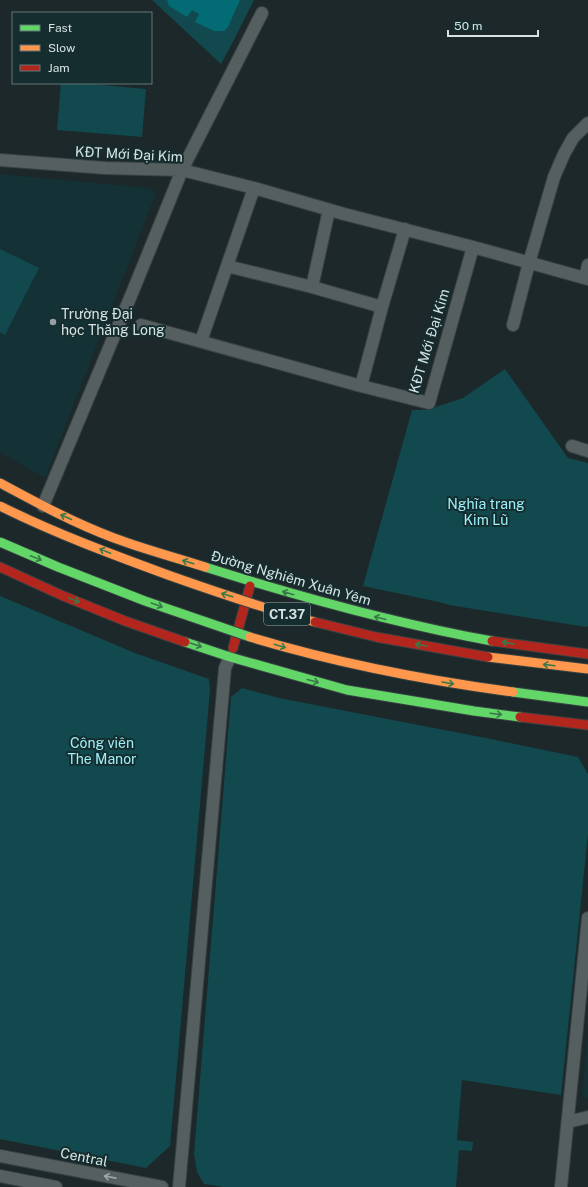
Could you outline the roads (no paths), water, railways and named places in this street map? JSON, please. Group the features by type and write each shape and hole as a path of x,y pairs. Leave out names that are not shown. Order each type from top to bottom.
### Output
{"main road":[{"name":"Đường Nghiêm Xuân Yêm","path":"0,483 43,506 114,537 252,582 339,607 406,624 544,649 588,654"},
{"name":"CT.37","path":"0,506 28,520 124,560 293,616 376,637 495,658 588,669"},
{"name":"CT.37","path":"0,542 113,590 200,621 284,647 369,668 491,690 588,702"},
{"path":"0,567 61,595 125,621 230,657 347,690 474,711 588,725"},
{"path":"230,657 252,582"}],"street":[{"path":"43,506 182,170 262,13"},
{"path":"513,325 529,262 554,177 573,138 588,123"},
{"name":"KĐT Mới Đại Kim","path":"0,160 105,168 182,170 529,262 586,279 588,265"},
{"path":"201,341 254,188"},
{"path":"312,287 329,210"},
{"path":"361,386 405,229"},
{"name":"KĐT Mới Đại Kim","path":"141,325 361,386 429,403 473,247"},
{"path":"227,266 312,287 382,307"},
{"path":"572,446 588,451"},
{"path":"178,1187 225,668 230,657"},
{"path":"561,1187 588,918"},
{"path":"568,1122 588,1117"},
{"name":"Central","path":"0,1156 162,1187"},
{"path":"0,1176 56,1187"}],"place":[{"name":"Trường Đại học Thăng Long","path":"53,322"}],"park label":[{"name":"Nghĩa trang Kim Lũ","path":"486,512"},
{"name":"Công viên The Manor","path":"102,752"}]}
